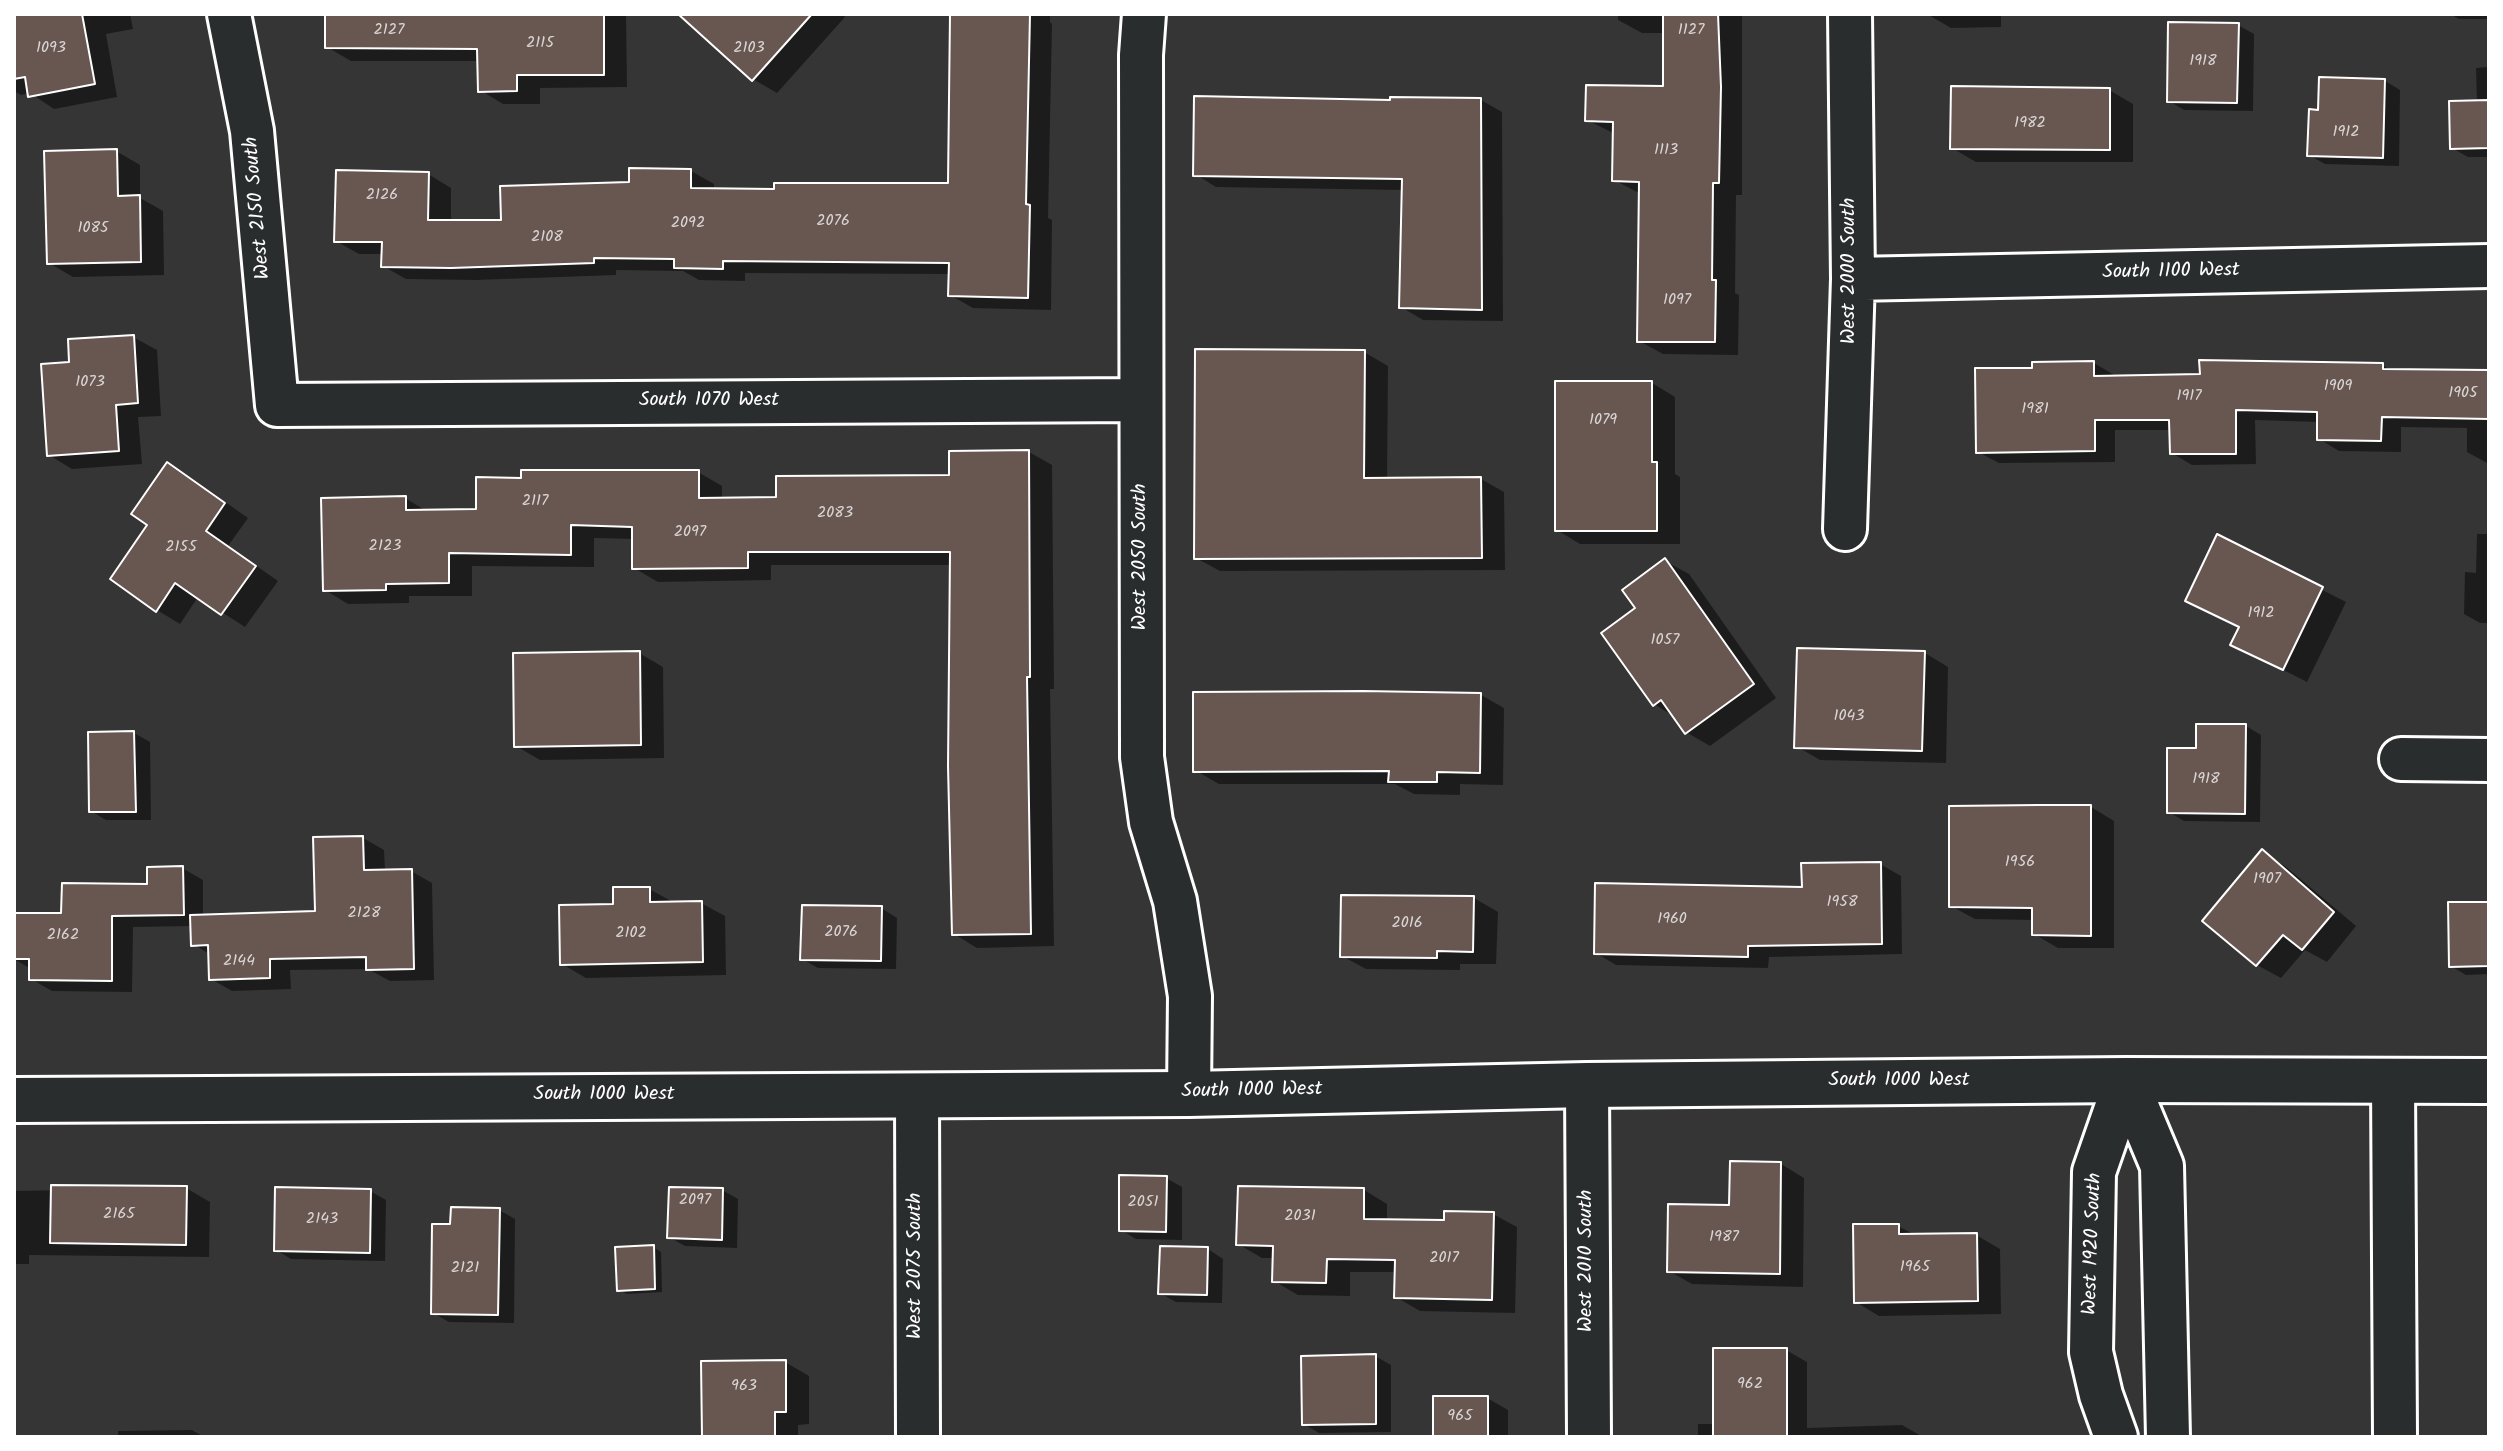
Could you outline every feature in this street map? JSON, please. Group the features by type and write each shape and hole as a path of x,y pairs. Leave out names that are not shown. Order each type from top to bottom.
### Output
{"main road":[{"name":"South 1000 West","path":"14,1100 1189,1094 1587,1085 2126,1080 2489,1081"}],"street":[{"name":"West 2150 South","path":"229,14 252,131 277,405"},
{"name":"West 2050 South","path":"1144,14 1141,55 1142,757 1151,822 1175,901 1190,996 1189,1094"},
{"name":"West 2000 South","path":"1845,529 1853,279 1850,14"},
{"name":"South 1100 West","path":"1853,279 2489,266"},
{"name":"South 1070 West","path":"277,405 1141,400"},
{"path":"2401,759 2489,760"},
{"path":"2126,1080 2162,1166 2168,1437"},
{"name":"West 1920 South","path":"2116,1437 2101,1395 2091,1352 2094,1172 2126,1080"},
{"path":"2393,1081 2395,1437"},
{"name":"West 2010 South","path":"1587,1085 1589,1437"},
{"name":"West 2075 South","path":"917,1095 918,1437"}],"building":[{"path":"14,14 82,14 95,84 28,97 25,77 14,79"},
{"path":"325,14 604,14 604,75 517,75 517,91 478,92 477,49 325,48"},
{"path":"678,14 812,14 752,81"},
{"path":"950,14 1030,14 1026,204 1030,205 1028,298 948,296 949,263 723,261 723,269 674,268 674,259 594,258 594,263 381,267 382,242 334,242 336,170 429,172 428,220 501,220 500,186 629,182 629,168 691,169 691,188 774,189 774,183 948,183"},
{"path":"1663,14 1718,14 1721,87 1719,183 1713,183 1715,342 1637,342 1639,182 1612,181 1613,122 1585,121 1586,85 1663,86"},
{"path":"2168,22 2239,23 2237,103 2167,102"},
{"path":"2319,77 2385,79 2383,158 2307,156 2309,109 2318,110"},
{"path":"1951,86 2110,88 2110,150 1950,149"},
{"path":"1194,96 1390,100 1390,97 1481,98 1482,310 1399,308 1402,179 1193,176"},
{"path":"2489,100 2489,148 2450,149 2449,101"},
{"path":"117,149 118,196 140,195 141,262 47,264 44,151"},
{"path":"134,335 138,403 116,405 119,451 47,456 41,364 69,362 68,339"},
{"path":"1195,349 1365,350 1364,478 1481,477 1482,558 1194,559"},
{"path":"2199,360 2383,363 2383,369 2489,370 2489,419 2382,417 2381,441 2317,440 2317,412 2236,410 2236,454 2170,454 2169,420 2095,420 2095,451 1976,453 1975,368 2032,368 2032,362 2094,361 2094,376 2200,374"},
{"path":"1555,381 1652,381 1652,462 1657,462 1657,531 1555,531"},
{"path":"1029,450 1030,677 1027,677 1031,934 952,935 948,766 950,552 748,552 748,568 632,569 632,527 571,525 571,555 449,553 449,583 386,584 386,590 323,591 321,498 406,496 406,510 476,509 476,477 521,478 521,470 699,470 699,498 776,497 776,476 949,475 949,451"},
{"path":"167,462 225,503 206,531 256,566 221,615 175,583 156,612 110,579 147,525 131,514"},
{"path":"2217,534 2323,587 2283,670 2230,645 2239,627 2185,601"},
{"path":"1665,558 1754,684 1685,734 1661,700 1653,706 1601,633 1635,608 1622,590"},
{"path":"1797,648 1925,651 1922,751 1794,748"},
{"path":"640,651 641,745 514,747 513,653"},
{"path":"1193,692 1481,693 1480,773 1437,772 1437,782 1388,782 1389,771 1193,772"},
{"path":"2196,724 2246,724 2245,814 2167,813 2167,748 2196,748"},
{"path":"134,731 136,812 89,812 88,732"},
{"path":"2091,805 2091,936 2032,935 2032,908 1949,907 1949,806"},
{"path":"363,836 364,870 412,869 414,969 366,970 366,957 270,959 270,978 209,980 208,945 191,946 190,915 315,911 313,837"},
{"path":"2262,849 2334,912 2302,950 2283,935 2256,966 2202,921"},
{"path":"1881,862 1882,944 1748,946 1748,957 1594,954 1595,883 1802,887 1801,863"},
{"path":"183,866 184,915 112,916 112,981 29,980 29,959 14,959 14,913 61,913 62,883 147,884 147,867"},
{"path":"613,887 650,887 650,902 702,901 703,962 560,965 559,905 613,904"},
{"path":"1341,895 1474,896 1473,952 1437,951 1437,958 1340,957"},
{"path":"2448,902 2489,902 2489,966 2449,967"},
{"path":"802,905 882,906 881,961 800,960"},
{"path":"1730,1161 1781,1162 1780,1274 1667,1272 1668,1204 1729,1205"},
{"path":"1119,1175 1167,1176 1166,1232 1119,1231"},
{"path":"51,1185 187,1186 186,1245 50,1243"},
{"path":"1238,1186 1364,1188 1364,1219 1444,1220 1444,1211 1494,1212 1492,1300 1394,1298 1395,1260 1327,1259 1326,1283 1272,1282 1273,1246 1236,1245"},
{"path":"275,1187 371,1189 370,1253 274,1251"},
{"path":"669,1187 723,1188 722,1240 667,1238"},
{"path":"451,1207 500,1208 498,1315 431,1314 432,1224 450,1224"},
{"path":"1853,1224 1899,1224 1899,1234 1977,1233 1978,1301 1854,1303"},
{"path":"654,1245 655,1289 617,1291 615,1247"},
{"path":"1160,1246 1208,1247 1207,1295 1158,1294"},
{"path":"1713,1348 1787,1348 1787,1437 1713,1437"},
{"path":"1376,1354 1376,1424 1302,1425 1301,1356"},
{"path":"786,1360 786,1412 775,1412 775,1437 702,1437 701,1361"},
{"path":"1433,1396 1488,1396 1488,1437 1433,1437"}]}
